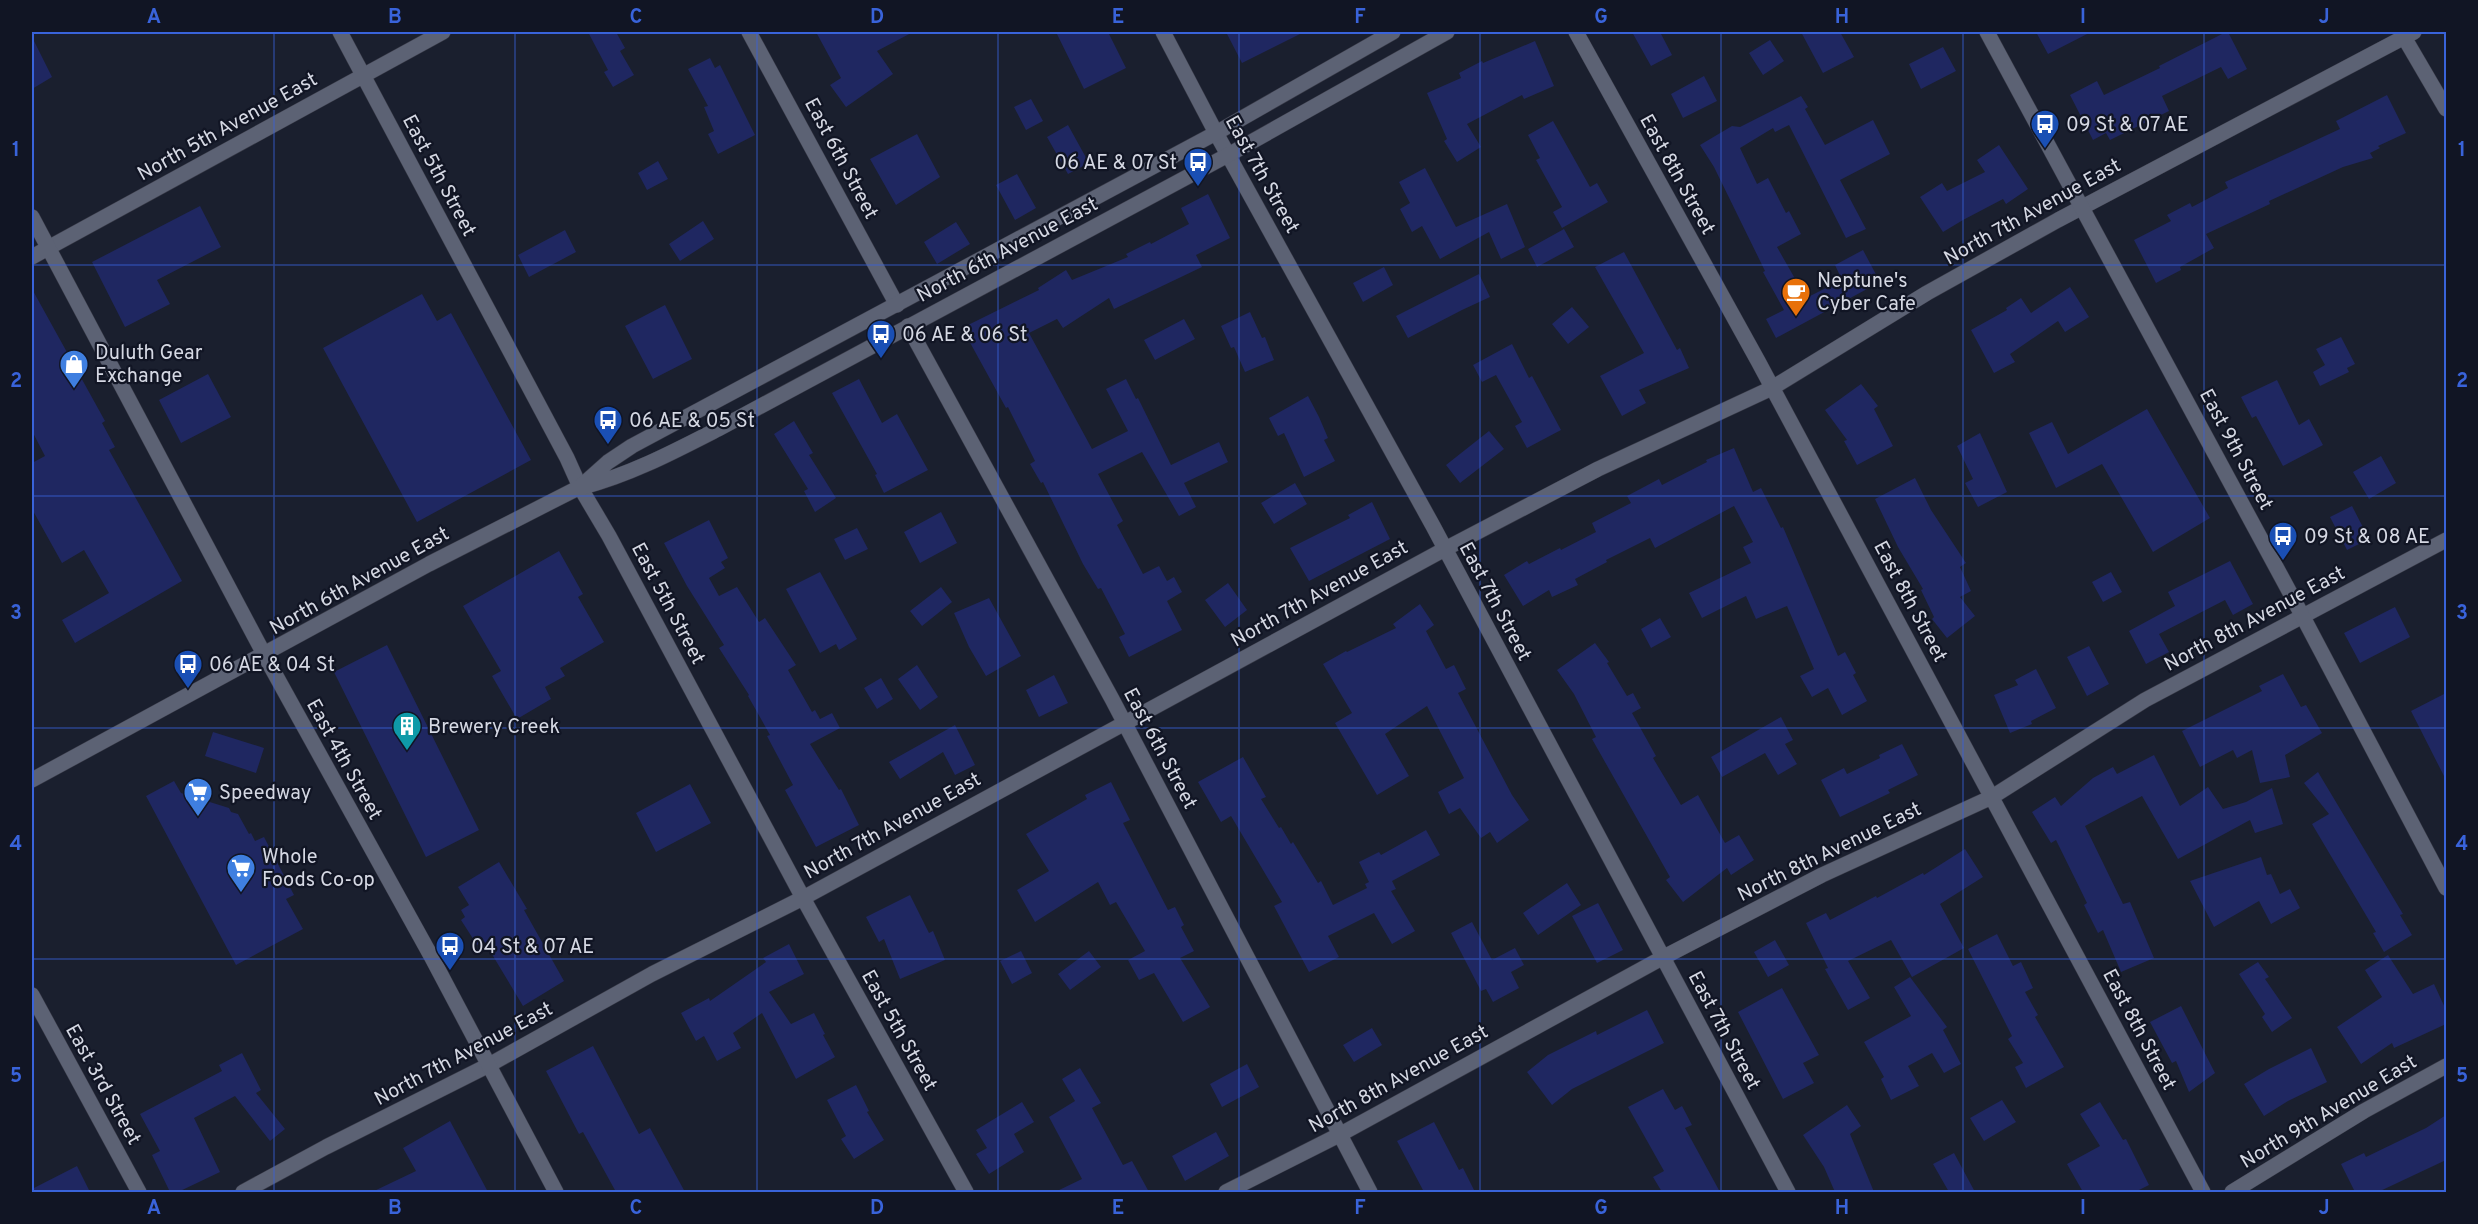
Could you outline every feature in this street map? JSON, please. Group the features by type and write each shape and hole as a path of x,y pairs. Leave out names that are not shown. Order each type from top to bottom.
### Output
{"street":[{"name":"East 5th Street","path":"340,32 567,458 580,487 609,536 803,898 966,1192"},
{"name":"North 5th Avenue East","path":"32,257 443,32"},
{"name":"East 6th Street","path":"749,32 897,304"},
{"name":"East 7th Street","path":"1163,32 1216,133 1445,549 1788,1192"},
{"name":"North 6th Avenue East","path":"580,487 608,462 632,446 1216,133 1393,32"},
{"name":"North 6th Avenue East","path":"32,780 265,656 429,564 580,487 615,479 642,468 1228,155 1447,32"},
{"name":"East 8th Street","path":"1576,32 1772,388 2203,1192"},
{"name":"East 9th Street","path":"1987,32 2083,206 2446,888"},
{"name":"North 7th Avenue East","path":"243,1192 326,1147 489,1065 652,974 803,898 1124,721 1445,549 1598,469 1772,388 1927,293 2083,206 2406,33"},
{"path":"2406,33 2446,109"},
{"name":"East 4th Street","path":"32,217 265,656 556,1192"},
{"name":"East 6th Street","path":"908,326 1124,721 1370,1192"},
{"name":"North 8th Avenue East","path":"1226,1192 1339,1135 1662,958 1822,875 1992,797 2145,700 2446,540"},
{"name":"East 3rd Street","path":"32,995 139,1192"},
{"name":"North 9th Avenue East","path":"2232,1192 2364,1111 2446,1066"}],"building":[{"path":"588,32 616,32 625,48 620,51 634,75 613,87 604,72 608,70"},
{"path":"816,32 913,32 877,51 893,74 846,107 830,85 841,78"},
{"path":"1056,32 1108,32 1126,68 1084,89"},
{"path":"1226,32 1304,32 1242,63"},
{"path":"1632,32 1660,32 1672,55 1651,66"},
{"path":"1801,32 1840,32 1854,57 1823,73"},
{"path":"2036,32 2091,32 2048,54"},
{"path":"2226,32 2247,69 2228,79 2221,67 2162,96 2169,111 2110,140 2106,133 2093,140 2070,95 2097,81 2104,95"},
{"path":"32,37 52,77 32,89"},
{"path":"1770,40 1784,61 1763,75 1749,53"},
{"path":"1535,41 1554,86 1524,99 1522,95 1467,124 1481,147 1457,162 1444,141 1447,139 1427,93 1461,78 1459,73 1482,61 1483,63"},
{"path":"1943,47 1956,71 1921,89 1909,64"},
{"path":"710,58 715,68 720,65 755,135 718,154 708,134 714,131 704,107 708,106 688,69"},
{"path":"1704,76 1717,101 1683,118 1671,94"},
{"path":"2387,95 2406,133 2378,146 2380,148 2370,153 2373,158 2343,167 2269,201 2270,204 2206,234 2214,248 2156,283 2134,240 2171,221 2167,215 2190,203 2192,207 2228,188 2225,182 2340,129 2336,121"},
{"path":"1801,96 1808,107 1805,109 1825,145 1873,120 1890,154 1840,180 1866,229 1846,238 1789,125 1775,132 1773,128 1740,148 1757,184 1768,178 1786,213 1789,211 1801,234 1777,247 1806,298 1842,280 1835,265 1863,250 1880,282 1776,338 1766,319 1784,310 1763,272 1765,271 1714,167 1700,145 1732,126 1740,127"},
{"path":"1031,99 1043,121 1026,130 1014,107"},
{"path":"1553,121 1590,187 1597,183 1608,202 1562,228 1553,212 1562,207 1536,160 1540,158 1528,135"},
{"path":"1068,125 1089,163 1068,174 1047,137"},
{"path":"917,134 940,177 896,205 870,159"},
{"path":"1999,145 2028,189 2006,204 2003,199 1943,232 1920,197 1942,183 1947,191 1985,172 1977,160"},
{"path":"658,161 668,179 647,190 638,173"},
{"path":"1425,168 1456,227 1507,204 1525,247 1501,259 1489,232 1440,259 1422,226 1412,232 1400,209 1410,203 1399,182"},
{"path":"1017,174 1036,208 1015,220 996,185"},
{"path":"1208,194 1230,238 1196,255 1202,267 1114,309 1109,298 1063,328 1057,319 1029,333 1092,449 1128,431 1106,389 1126,379 1136,399 1138,398 1171,465 1219,442 1228,462 1184,483 1196,507 1179,516 1142,452 1098,474 1123,521 1117,525 1143,574 1159,566 1167,581 1174,577 1182,592 1167,601 1182,630 1129,657 1119,637 1125,634 1101,588 1098,589 1083,564 1043,482 1041,483 1030,464 1035,461 1008,407 1006,408 962,328 1039,290 1038,288 1066,270 1072,280 1128,257 1126,254 1189,224 1181,208"},
{"path":"200,206 221,247 157,280 170,304 125,327 92,262"},
{"path":"703,221 714,239 680,261 669,244"},
{"path":"956,222 970,244 937,264 924,242"},
{"path":"1564,229 1574,247 1537,267 1528,249"},
{"path":"565,230 576,252 529,277 518,255"},
{"path":"1624,252 1677,350 1680,348 1689,368 1639,390 1646,403 1622,416 1600,376 1644,353 1595,267"},
{"path":"1384,267 1393,285 1363,302 1353,283"},
{"path":"1479,274 1490,297 1408,338 1396,316"},
{"path":"2070,287 2089,317 2065,332 2058,321 2010,354 2015,362 1994,373 1971,330 2007,310 2006,308 2021,298 2031,313"},
{"path":"32,289 105,421 102,423 115,447 109,450 182,581 75,643 62,620 109,593 84,550 62,563 32,509 32,463 45,456 32,431"},
{"path":"422,294 437,321 451,313 531,460 417,522 323,348"},
{"path":"665,305 692,359 653,379 625,326"},
{"path":"1572,307 1589,327 1568,344 1552,324"},
{"path":"1250,312 1262,338 1265,337 1274,360 1245,372 1234,347 1231,348 1221,326"},
{"path":"1184,319 1195,339 1155,360 1144,340"},
{"path":"2341,337 2355,364 2347,368 2349,372 2320,386 2313,372 2325,365 2316,349"},
{"path":"1512,344 1529,378 1532,376 1561,430 1527,448 1515,426 1522,422 1496,375 1482,382 1473,365"},
{"path":"208,374 231,417 181,443 159,400"},
{"path":"859,379 882,423 897,414 928,470 884,493 875,475 877,474 832,393"},
{"path":"2277,380 2299,425 2309,419 2323,445 2283,466 2256,416 2252,418 2241,397"},
{"path":"1861,384 1878,406 1874,409 1893,446 1857,465 1844,441 1847,440 1825,410"},
{"path":"1308,396 1328,438 1324,440 1335,461 1304,477 1284,433 1278,436 1269,418"},
{"path":"2147,409 2210,518 2153,552 2102,464 2056,488 2029,433 2052,422 2068,454"},
{"path":"794,421 813,453 809,455 836,498 815,512 804,491 808,489 774,434"},
{"path":"1489,431 1504,449 1460,483 1446,465"},
{"path":"1980,433 2007,492 1978,507 1965,483 1973,479 1957,446"},
{"path":"1734,448 1753,492 1761,488 1781,528 1783,527 1838,656 1845,652 1856,673 1853,675 1867,701 1842,715 1828,688 1812,697 1800,676 1814,669 1787,606 1756,619 1746,596 1702,618 1689,593 1751,563 1743,547 1753,542 1734,506 1655,548 1650,538 1606,560 1607,562 1575,579 1578,585 1552,597 1549,590 1523,606 1504,575 1527,561 1529,564 1596,532 1592,523 1631,503 1627,496 1659,479 1662,485 1707,462 1706,460"},
{"path":"2381,456 2396,483 2369,499 2353,472"},
{"path":"1915,478 1931,510 1966,563 1960,567 1971,591 1960,597 1975,616 1947,638 1932,619 1934,617 1921,590 1923,589 1898,547 1875,499"},
{"path":"1295,483 1307,504 1274,524 1261,503"},
{"path":"1372,502 1390,539 1309,581 1290,548 1350,518 1348,515"},
{"path":"2352,506 2369,539 2347,550 2330,517"},
{"path":"941,512 957,543 920,563 904,532"},
{"path":"709,520 728,558 721,562 725,568 709,578 719,596 737,587 759,622 765,618 796,665 788,670 812,712 815,710 820,719 832,713 840,728 810,744 839,790 841,789 859,825 816,847 785,790 793,785 767,736 770,735 749,695 719,648 724,645 687,586 664,543"},
{"path":"857,528 868,549 845,560 834,539"},
{"path":"559,551 583,594 578,597 604,642 560,668 565,676 545,687 551,699 517,719 492,676 501,671 463,606"},
{"path":"2230,561 2253,604 2233,615 2225,600 2159,634 2169,652 2146,664 2129,631 2175,606 2168,592"},
{"path":"820,572 857,639 839,650 836,644 820,653 786,589"},
{"path":"2111,572 2122,592 2103,602 2092,582"},
{"path":"1228,583 1247,610 1225,627 1205,600"},
{"path":"941,587 952,602 922,626 910,611"},
{"path":"989,598 1021,656 986,676 969,647 954,613"},
{"path":"1420,604 1434,625 1426,631 1446,669 1454,665 1466,689 1458,693 1512,795 1529,820 1497,843 1490,832 1481,838 1460,808 1449,814 1438,792 1464,778 1427,706 1385,734 1409,776 1377,795 1335,723 1352,713 1323,664 1396,628 1393,624"},
{"path":"2395,607 2410,637 2360,663 2344,633"},
{"path":"1660,618 1671,637 1651,648 1641,629"},
{"path":"1595,643 1609,662 1607,663 1627,696 1633,693 1641,708 1632,713 1656,756 1653,758 1681,805 1698,795 1725,843 1739,835 1754,860 1731,875 1727,868 1683,902 1666,880 1670,877 1592,739 1596,737 1574,694 1557,670"},
{"name":"Brewery Creek","path":"387,645 479,830 426,857 334,672"},
{"path":"2089,646 2109,684 2087,696 2067,657"},
{"path":"917,665 938,697 920,710 898,679"},
{"path":"2036,669 2056,708 2031,721 2032,724 2010,733 1994,695 2018,685 2015,680"},
{"path":"2283,674 2301,707 2306,705 2322,733 2285,755 2290,777 2260,783 2252,750 2237,758 2233,750 2200,767 2182,731 2262,691 2259,686"},
{"path":"1054,675 1068,703 1039,717 1026,690"},
{"path":"881,678 893,699 877,709 864,688"},
{"path":"2446,693 2446,780 2411,711"},
{"path":"1781,717 1793,740 1785,744 1797,764 1778,775 1765,753 1722,777 1711,757"},
{"path":"955,725 975,765 955,775 943,752 900,779 889,762"},
{"name":"Speedway","path":"213,732 264,748 256,773 205,756"},
{"path":"1902,744 1918,775 1888,790 1890,793 1840,817 1821,780 1844,768 1847,774"},
{"path":"2154,755 2180,806 2208,787 2223,809 2246,802 2272,788 2283,824 2255,833 2250,820 2178,859 2142,796 2085,826 2123,904 2130,902 2154,958 2121,972 2103,930 2098,933 2084,905 2087,903 2056,840 2051,843 2032,812 2055,797 2061,806 2093,778 2113,767 2117,774"},
{"path":"1243,757 1266,797 1261,799 1279,828 1281,827 1291,844 1293,842 1318,883 1321,881 1333,905 1367,888 1365,884 1369,882 1359,862 1379,852 1381,855 1426,830 1440,855 1392,881 1396,889 1391,891 1415,931 1392,944 1374,913 1328,936 1339,957 1309,972 1274,906 1282,902 1231,816 1221,822 1198,782"},
{"path":"2318,772 2403,914 2400,915 2412,935 2384,952 2373,933 2376,932 2312,824 2329,814 2304,783"},
{"path":"174,781 181,793 229,808 231,812 238,814 255,841 264,837 294,895 286,899 303,929 236,965 146,796"},
{"path":"1111,782 1130,820 1123,823 1168,910 1175,907 1184,925 1181,927 1194,951 1180,958 1210,1007 1183,1022 1154,973 1139,980 1128,960 1145,951 1116,902 1110,905 1098,882 1035,922 1017,890 1049,871 1026,834 1087,799 1085,795"},
{"path":"690,784 711,823 656,852 636,813"},
{"path":"1965,849 1983,877 1940,904 1964,948 1912,977 1891,940 1848,961 1870,998 1848,1010 1825,969 1828,968 1806,923 1826,913 1830,920 1923,873 1924,875"},
{"path":"2261,857 2267,875 2271,874 2280,894 2290,889 2300,908 2271,924 2259,901 2214,927 2190,881"},
{"path":"499,862 527,909 524,910 564,981 523,1006 484,941 477,945 461,920 465,917 461,910 469,905 458,887"},
{"path":"1567,883 1581,905 1538,935 1523,913"},
{"path":"910,895 929,933 933,931 945,960 900,979 884,939 879,942 866,917"},
{"path":"1598,903 1623,950 1597,963 1572,916"},
{"path":"1472,922 1492,960 1515,948 1524,965 1511,972 1519,988 1493,1002 1486,989 1481,991 1451,933"},
{"path":"1997,934 2013,966 2021,962 2033,988 2025,992 2038,1015 2035,1017 2064,1067 2026,1088 2015,1067 2023,1063 2008,1039 2012,1036 1968,949"},
{"path":"1775,940 1789,965 1768,977 1754,952"},
{"path":"789,944 804,974 769,992 791,1024 814,1013 835,1057 796,1079 762,1013 733,1033 741,1048 717,1061 704,1036 696,1041 681,1013 709,998 710,1001 766,962 763,958"},
{"path":"1021,951 1032,973 1012,984 1000,961"},
{"path":"1089,951 1101,967 1070,990 1058,974"},
{"path":"2388,955 2413,994 2434,984 2446,1010 2446,1024 2394,1048 2392,1043 2361,1064 2337,1027 2382,997 2365,970"},
{"path":"2258,962 2269,977 2265,979 2292,1018 2272,1032 2262,1017 2265,1014 2239,974"},
{"path":"1910,977 1947,1027 1943,1030 1961,1064 1944,1073 1932,1053 1908,1066 1919,1086 1891,1100 1881,1079 1884,1077 1864,1042 1911,1016 1894,987"},
{"path":"1782,988 1819,1055 1803,1063 1814,1083 1783,1099 1738,1012"},
{"path":"2181,1006 2215,1073 2189,1092 2176,1061 2172,1063 2150,1022"},
{"path":"1647,1010 1664,1043 1572,1089 1552,1105 1527,1072 1548,1055 1596,1031 1597,1035"},
{"path":"1372,1028 1382,1045 1354,1062 1343,1045"},
{"path":"593,1046 639,1134 650,1128 685,1192 616,1192 583,1132 579,1134 546,1071"},
{"path":"2311,1048 2327,1082 2288,1101 2264,1116 2244,1084"},
{"path":"242,1053 261,1090 256,1093 285,1129 270,1141 235,1096 194,1118 220,1172 178,1192 170,1192 152,1155 160,1151 140,1114 222,1071 219,1065"},
{"path":"1247,1064 1259,1087 1222,1107 1210,1084"},
{"path":"1080,1068 1101,1103 1092,1108 1123,1165 1132,1161 1149,1192 1055,1192 1082,1179 1049,1117 1075,1101 1062,1079"},
{"path":"856,1085 869,1111 867,1112 884,1140 854,1159 841,1139 846,1136 827,1100"},
{"path":"1663,1089 1675,1110 1682,1106 1692,1125 1685,1128 1720,1192 1662,1192 1653,1177 1664,1171 1628,1107"},
{"path":"2002,1100 2016,1122 1984,1141 1970,1118"},
{"path":"1022,1102 1034,1122 1014,1134 1024,1152 989,1174 976,1154 987,1148 976,1130"},
{"path":"2100,1102 2123,1140 2126,1139 2149,1185 2135,1192 2083,1192 2067,1164 2100,1146 2080,1114"},
{"path":"1847,1105 1861,1126 1850,1134 1874,1192 1835,1192 1824,1167 1803,1135"},
{"path":"2446,1115 2446,1160 2378,1192 2355,1192 2341,1164 2364,1153 2366,1157 2426,1128"},
{"path":"450,1121 488,1192 372,1192 416,1171 403,1148"},
{"path":"1434,1122 1459,1170 1463,1168 1475,1192 1424,1192 1397,1141"},
{"path":"1216,1132 1229,1156 1185,1181 1172,1156"},
{"path":"1954,1153 1975,1192 1949,1192 1933,1164"},
{"path":"77,1166 90,1192 32,1192 32,1189"}],"place":[{"name":"09 St & 07 AE","path":"2045,150"},
{"name":"06 AE & 07 St","path":"1198,188"},
{"name":"Neptune's Cyber Cafe","path":"1796,318"},
{"name":"06 AE & 06 St","path":"881,360"},
{"name":"Duluth Gear Exchange","path":"74,390"},
{"name":"06 AE & 05 St","path":"608,446"},
{"name":"09 St & 08 AE","path":"2283,562"},
{"name":"06 AE & 04 St","path":"188,690"},
{"name":"Brewery Creek","path":"407,752"},
{"name":"Speedway","path":"198,818"},
{"name":"Whole Foods Co-op","path":"241,894"},
{"name":"04 St & 07 AE","path":"450,972"}]}
